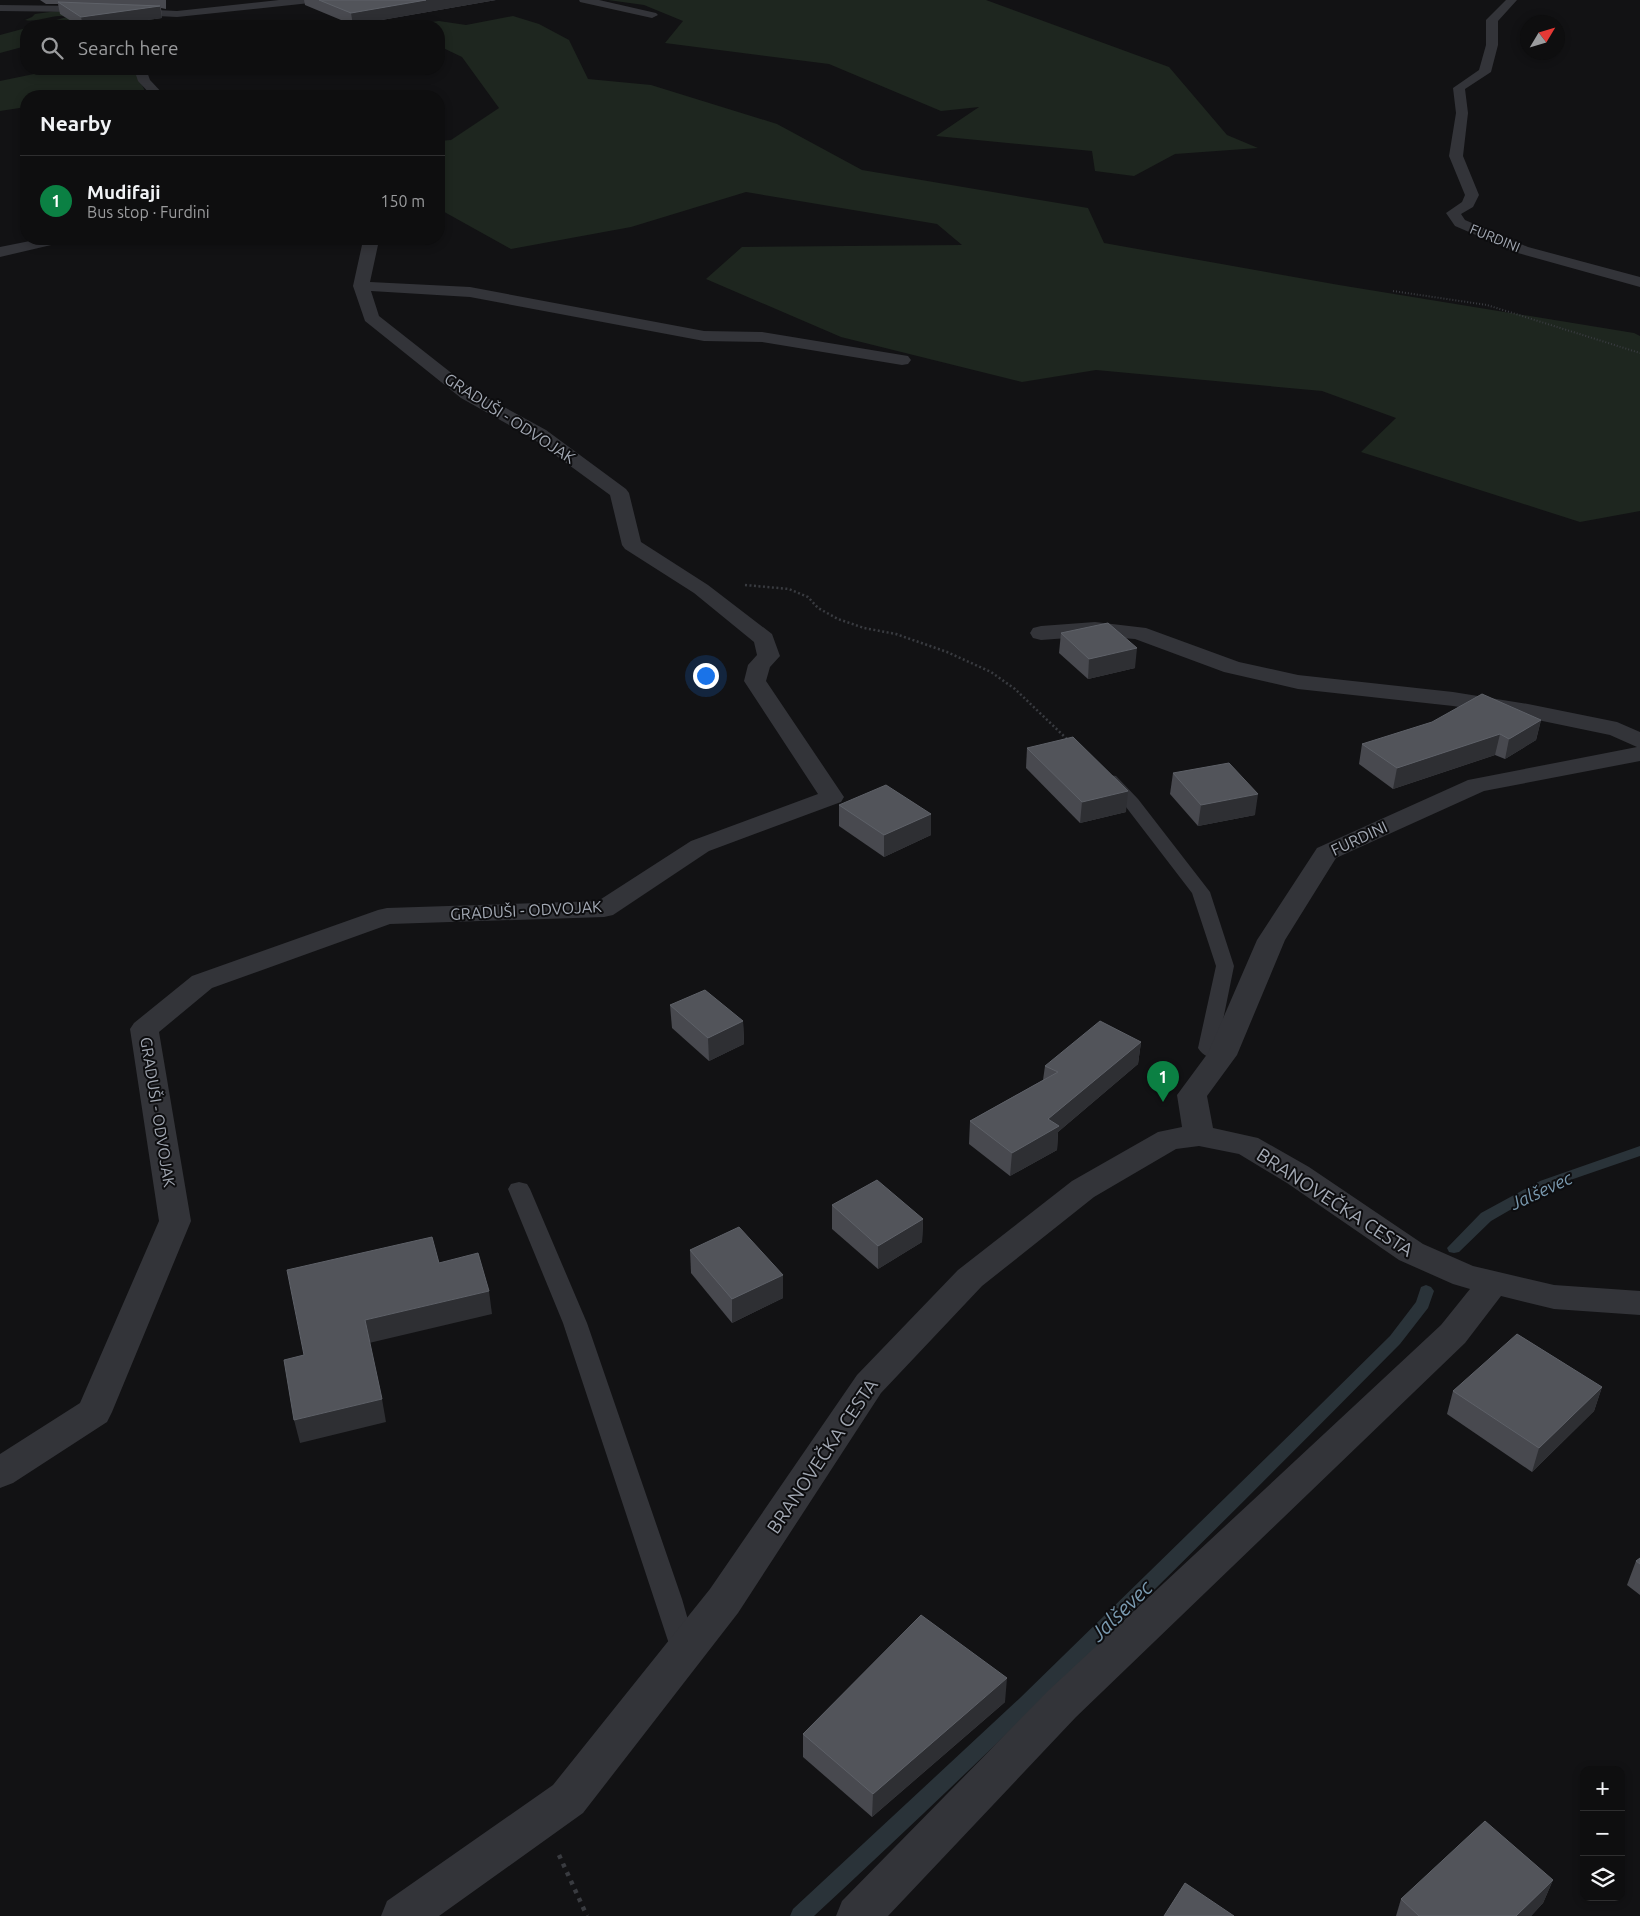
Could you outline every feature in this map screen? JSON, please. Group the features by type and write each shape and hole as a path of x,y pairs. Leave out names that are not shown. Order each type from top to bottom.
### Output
{"street":[{"path":"0,8 78,8 177,14 310,0"},
{"path":"584,0 652,15"},
{"name":"FURDINI","path":"1512,0 1492,20 1492,45 1485,72 1459,88 1462,113 1456,156 1472,195 1468,204 1453,213 1460,224 1523,250 1640,282"},
{"path":"176,20 177,14"},
{"path":"142,75 144,81 153,90"},
{"path":"0,252 32,245"},
{"path":"369,245 361,286 470,292 704,336 762,337 902,360"},
{"name":"GRADUŠI - ODVOJAK","path":"0,1473 94,1412 175,1221 144,1028 202,982 387,916 604,909 700,846 832,797 754,681 759,665 769,656 764,639 701,589 632,545 619,493 538,434 467,394 371,318 361,286"},
{"path":"1041,633 1095,629 1138,634 1232,667 1298,682 1453,699 1518,710 1617,729 1640,741"},
{"name":"FURDINI","path":"1199,1136 1192,1095 1222,1055 1271,940 1326,853 1477,784 1640,754"},
{"name":"BRANOVEČKA CESTA","path":"403,1916 568,1799 724,1601 869,1384 970,1278 1083,1189 1169,1139 1199,1136 1247,1145 1298,1175 1411,1252 1479,1279 1554,1297 1639,1305"},
{"path":"858,1916 1062,1704 1453,1334 1479,1279"}],"lane":[{"path":"1105,775 1132,803 1202,892 1225,966 1208,1048 1222,1055"},
{"path":"519,1189 575,1322 669,1599 684,1651"}],"path":[{"path":"1393,291 1487,305 1640,353"},
{"path":"755,585 789,589 808,597 818,608 838,619 864,628 896,634 947,652 991,672 1015,689 1105,775"},
{"path":"540,1818 587,1916"}],"shaded area":[{"path":"608,0 986,0 1169,67 1227,135 1258,148 1175,154 1134,176 1095,171 1092,151 936,136 979,107 941,111 829,64 665,43 683,21 644,5"},
{"path":"64,10 88,18 56,20 67,17 62,16 25,20 35,14"},
{"path":"513,16 539,24 569,40 588,79 651,85 777,124 862,170 1088,208 1104,243 1339,285 1634,333 1640,336 1640,511 1580,522 1361,452 1396,418 1322,391 1096,370 1022,382 841,337 706,279 742,247 962,245 937,224 746,192 631,227 511,249 445,212 445,140 451,140 499,108 462,57 445,49 445,22 466,25"},
{"path":"20,30 20,48 0,53 0,35"},
{"path":"29,75 137,75 144,90 20,90 20,108 0,111 0,81"}],"building":[{"path":"319,0 426,0 351,13"},
{"path":"58,2 160,6 81,17"},
{"path":"1108,623 1137,648 1089,659 1061,633"},
{"path":"1482,694 1541,720 1509,739 1500,734 1397,768 1362,744 1432,722"},
{"path":"1073,737 1128,791 1082,802 1027,748"},
{"path":"1229,763 1258,794 1201,805 1173,773"},
{"path":"886,785 931,814 884,835 839,805"},
{"path":"705,990 743,1021 708,1038 670,1005"},
{"path":"1100,1021 1141,1042 1048,1119 1059,1126 1012,1153 970,1121 1058,1072 1045,1066"},
{"path":"877,1180 923,1219 878,1246 832,1205"},
{"path":"739,1227 783,1275 732,1299 690,1250"},
{"path":"432,1237 439,1263 478,1253 489,1291 365,1320 382,1399 294,1420 284,1360 304,1355 287,1270"},
{"path":"1517,1334 1602,1387 1539,1448 1453,1391"},
{"path":"921,1615 1007,1678 873,1794 803,1734"},
{"path":"1485,1821 1553,1880 1516,1916 1419,1916 1401,1899"},
{"path":"1185,1883 1234,1916 1164,1916"}],"waterway":[{"name":"Jalševec","path":"1454,1248 1486,1217 1545,1184 1640,1151"},
{"name":"Jalševec","path":"800,1916 952,1775 1175,1559 1322,1413 1395,1340 1423,1304 1426,1291"}],"place":[{"name":"Mudifaji","path":"1163,1102"}]}
